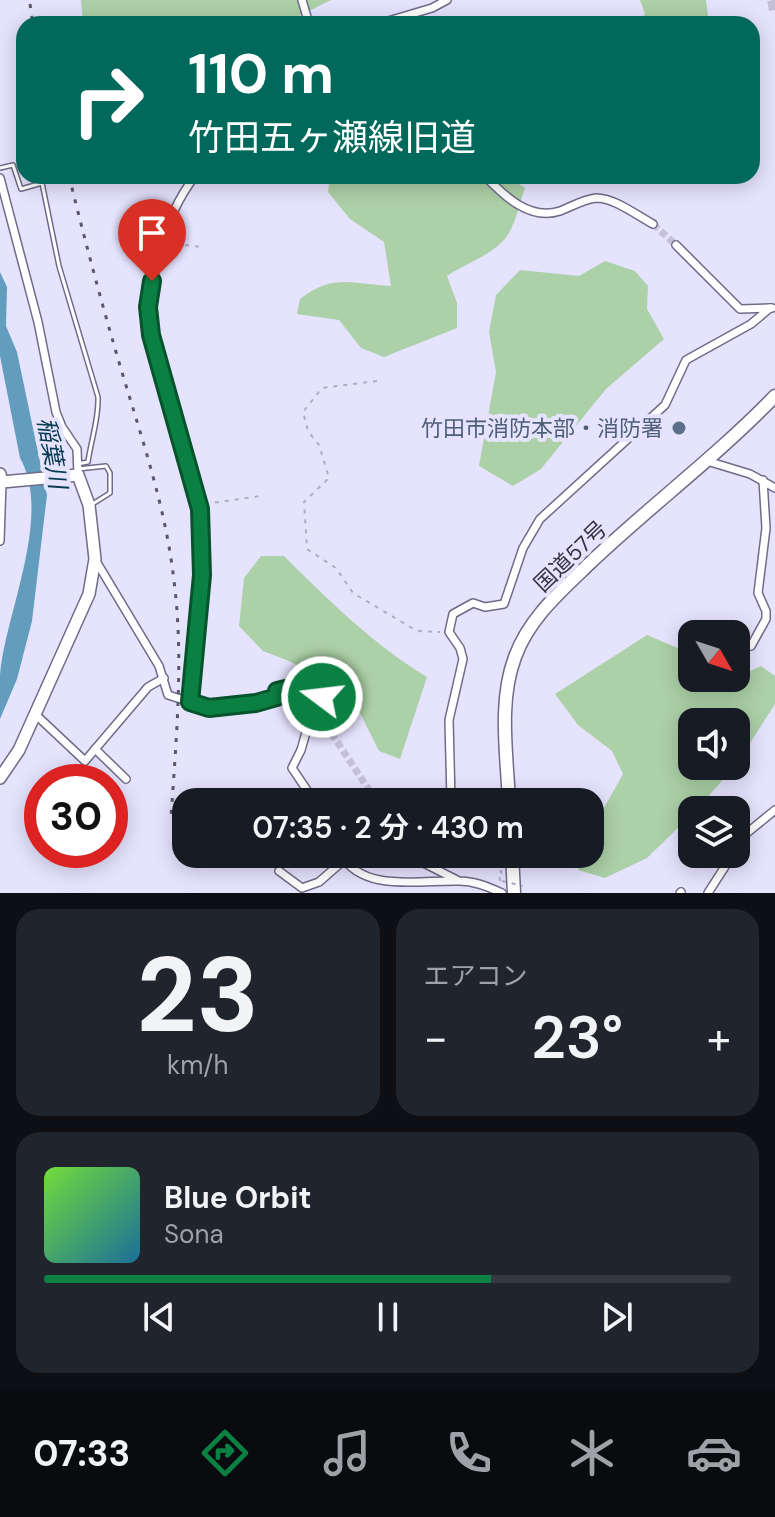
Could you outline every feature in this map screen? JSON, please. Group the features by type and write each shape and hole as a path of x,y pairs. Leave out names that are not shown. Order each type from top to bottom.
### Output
{"highway":[{"name":"国道57号","path":"508,788 507,688 514,658 527,631 556,596 745,427 775,396"},
{"path":"514,868 518,890"}],"main road":[{"path":"0,778 19,750 89,594 95,559 89,505 78,469 62,477 3,480"}],"street":[{"path":"405,16 447,0"},
{"path":"0,178 38,322 56,412 77,449 78,469"},
{"path":"189,184 180,196 163,244 148,307 151,335 196,489 203,552 190,702"},
{"path":"493,184 509,200 536,213 554,213 595,198 611,202 653,224"},
{"path":"163,244 176,244"},
{"path":"676,245 740,309 773,308"},
{"path":"451,788 449,720 463,659 460,648 449,632 453,614 473,603 485,607 504,604 523,548 540,519 665,405 686,360 751,324 773,308"},
{"path":"706,461 763,480 775,488"},
{"path":"0,541 3,480"},
{"path":"751,646 766,619 758,593 766,528 763,480"},
{"path":"95,559 164,678 168,695 209,708 256,703 292,692 318,706"},
{"path":"35,714 85,761 148,687 164,678"},
{"path":"277,697 277,691 308,686 322,697 292,768 306,788"},
{"path":"95,749 110,764"},
{"path":"750,829 775,810"},
{"path":"279,871 300,890 319,882 332,868"},
{"path":"351,868 357,876 389,886 459,881 475,882 502,893"},
{"path":"433,868 459,881"},
{"path":"708,893 724,868"}],"lane":[{"path":"0,168 13,165 16,174"},
{"path":"19,184 21,189 38,184"},
{"path":"42,184 59,266 98,397 99,413 88,462 78,469"},
{"path":"78,469 106,466 110,473 110,493 89,505"}],"path":[{"path":"176,244 202,247"},
{"path":"377,381 322,388 303,412 308,431 319,445 329,478 304,502 307,549 336,568 353,593 417,631 449,632"},
{"path":"204,504 261,496"},
{"path":"501,871 501,881 518,890"}],"green space":[{"path":"81,0 331,0 299,16 82,16"},
{"path":"640,0 706,0 708,16 643,16"},
{"path":"329,184 519,184 525,188 515,221 505,239 447,276 457,303 457,328 384,357 361,348 339,320 297,314 300,299 333,283 391,286 384,242 350,219 328,192"},
{"path":"605,261 635,271 648,286 647,309 664,339 606,389 541,469 513,486 479,466 496,372 489,332 496,295 520,270 579,276"},
{"path":"261,556 284,556 370,636 427,677 400,759 379,751 351,695 289,661 263,651 239,626 244,578"},
{"path":"647,635 678,648 678,692 750,692 750,671 761,666 775,676 775,704 750,743 750,708 678,708 678,780 723,780 708,796 678,796 678,828 647,858 605,878 578,870 604,868 604,808 623,774 612,751 578,725 555,694"}],"water":[{"path":"0,272 7,287 6,326 17,352 47,495 32,621 17,679 0,719 0,675 24,565 32,508 29,481 20,458 0,356"}],"tunnel":[{"path":"773,0 775,10"},
{"path":"653,224 676,245"},
{"path":"314,707 368,788"}],"railway":[{"path":"30,4 32,16"},
{"path":"71,184 152,474 170,554 177,610 179,670 171,818"}],"place":[{"name":"竹田市消防本部・消防署","path":"679,428"}],"route":[{"path":"152,281 148,307 151,335 200,509 202,575 190,702 209,708 256,703 277,697 277,691 298,686 315,688 322,697"}],"water label":[{"name":"稲葉川","path":"52,453"}]}
